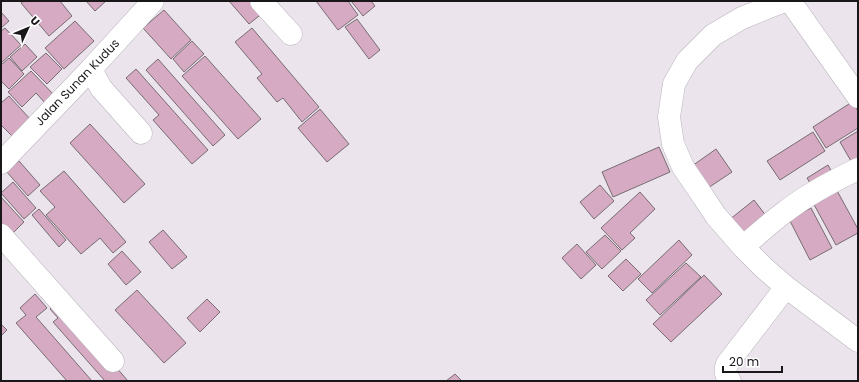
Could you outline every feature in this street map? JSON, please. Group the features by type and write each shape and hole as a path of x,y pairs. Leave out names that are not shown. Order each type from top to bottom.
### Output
{"street":[{"path":"261,1 291,34"},
{"path":"784,1 742,18 713,35 687,61 674,84 669,117 673,144 683,167 716,216 743,247 786,287 857,339"},
{"path":"790,1 858,97"},
{"name":"Jalan Sunan Kudus","path":"1,163 91,70 152,2"},
{"path":"91,70 101,88 141,133"},
{"path":"743,247 785,211 837,179 858,169"},
{"path":"1,235 113,361"},
{"path":"730,381 726,375 726,364 786,287"}],"building":[{"path":"24,1 60,1 72,16 49,36 21,3"},
{"path":"86,1 106,1 95,11"},
{"path":"229,1 254,1 264,12 249,24"},
{"path":"316,1 348,1 358,15 338,30"},
{"path":"351,1 371,1 375,6 363,16"},
{"path":"164,10 191,40 171,59 143,28"},
{"path":"1,12 9,21 1,28"},
{"path":"357,19 380,50 369,59 345,27"},
{"path":"75,21 94,41 64,69 45,48"},
{"path":"5,28 21,45 1,63 1,31"},
{"path":"252,28 319,107 302,122 283,98 277,102 257,78 262,74 235,42"},
{"path":"192,41 204,54 184,72 173,59"},
{"path":"25,44 37,57 22,71 10,57"},
{"path":"46,53 62,69 47,84 30,67"},
{"path":"205,56 261,119 238,139 182,76"},
{"path":"9,58 24,74 9,89 1,81 1,65"},
{"path":"158,59 225,135 213,146 146,70"},
{"path":"136,69 208,150 192,164 153,120 159,115 126,78"},
{"path":"31,71 55,96 46,104 36,93 22,107 8,92"},
{"path":"9,96 31,120 13,137 1,125 1,103"},
{"path":"852,102 858,111 858,128 826,148 813,127"},
{"path":"320,109 349,144 327,162 298,128"},
{"path":"90,124 145,184 124,203 70,143"},
{"path":"858,131 858,166 855,168 840,142"},
{"path":"813,132 825,151 780,180 767,161"},
{"path":"659,147 670,172 613,197 602,172"},
{"path":"716,149 732,172 708,188 692,166"},
{"path":"19,161 40,185 28,196 6,171"},
{"path":"828,165 835,178 814,190 807,178"},
{"path":"64,171 126,242 113,253 100,238 81,254 46,215 55,207 40,191"},
{"path":"13,182 36,208 24,219 1,193"},
{"path":"600,185 614,201 594,219 580,202"},
{"path":"835,187 858,229 858,233 836,245 811,199"},
{"path":"640,192 655,209 630,233 635,238 622,250 601,228"},
{"path":"1,197 24,222 11,235 1,224"},
{"path":"754,200 767,217 743,236 729,220"},
{"path":"811,208 832,248 810,260 789,219"},
{"path":"39,209 66,240 59,247 32,215"},
{"path":"163,230 187,257 172,269 149,242"},
{"path":"605,235 621,251 602,269 586,252"},
{"path":"679,240 692,255 652,293 638,279"},
{"path":"577,244 596,265 581,279 562,258"},
{"path":"122,251 141,272 126,285 108,264"},
{"path":"626,259 641,274 623,291 608,276"},
{"path":"686,263 701,277 660,315 646,300"},
{"path":"704,275 722,294 671,342 653,324"},
{"path":"137,290 186,343 164,363 115,310"},
{"path":"35,294 47,308 36,317 92,381 67,381 16,323 26,315 20,308"},
{"path":"207,299 220,312 200,332 187,318"},
{"path":"59,301 128,381 105,381 53,322 58,318 50,309"},
{"path":"1,324 7,330 1,336"},
{"path":"455,374 462,381 446,381"}]}
